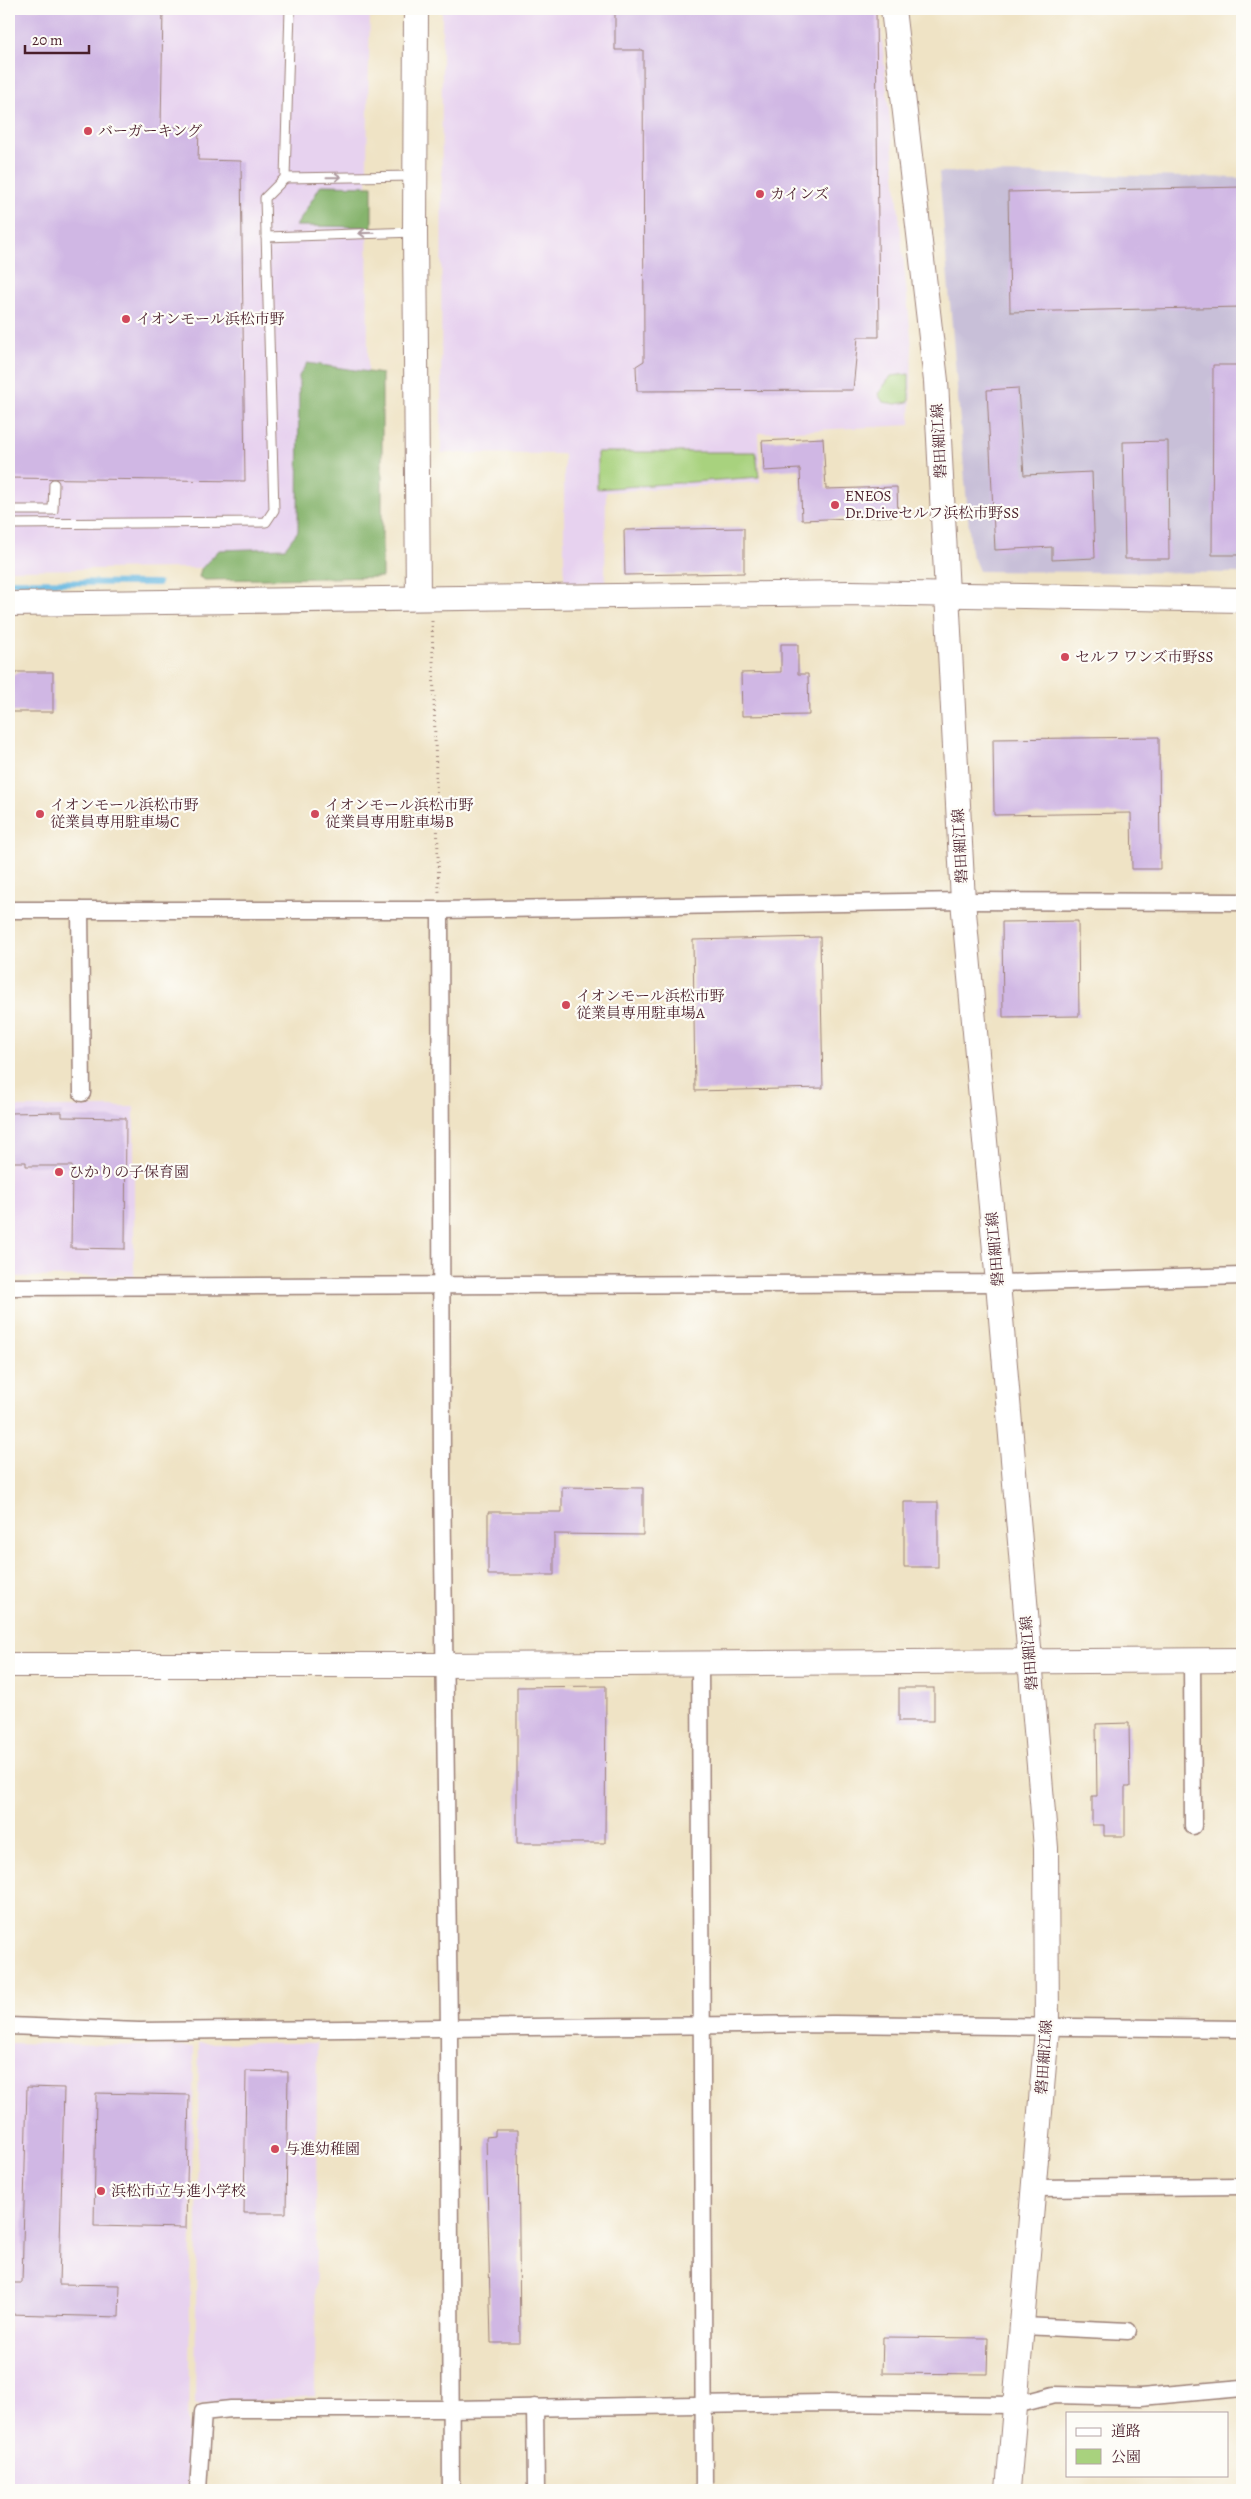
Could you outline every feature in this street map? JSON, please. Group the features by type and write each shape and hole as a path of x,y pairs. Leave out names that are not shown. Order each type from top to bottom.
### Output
{"street":[{"path":"416,9 415,232 425,598"},
{"name":"磐田細江線","path":"894,9 936,381 963,901 998,1283 1046,1848 1047,2029 1008,2490"},
{"path":"9,604 840,593 1242,600"},
{"path":"9,910 440,910 963,901 1242,902"},
{"path":"80,910 82,1093"},
{"path":"440,910 443,1665 449,2029 451,2490"},
{"path":"9,1287 998,1283 1242,1276"},
{"path":"9,1665 700,1664 1242,1660"},
{"path":"1192,1661 1193,1826"},
{"path":"700,1664 704,2490"},
{"path":"9,2026 139,2031 854,2024 1047,2029 1242,2029"},
{"path":"1035,2188 1242,2186"},
{"path":"1023,2326 1128,2331"},
{"path":"198,2490 204,2412 231,2409 451,2409 704,2404 1016,2405 1054,2395 1141,2397 1242,2388"},
{"path":"535,2407 536,2490"}],"lane":[{"path":"9,524 266,522 274,510 267,306 266,198 286,178 290,9"},
{"path":"286,178 416,176"},
{"path":"266,237 415,232"},
{"path":"9,510 53,510 54,484"}],"path":[{"path":"425,598 440,910"}],"shaded area":[{"path":"9,9 370,9 367,162 369,566 9,570"},
{"path":"442,9 879,9 912,347 910,425 758,433 760,482 606,492 605,582 564,585 564,454 441,453"},
{"path":"939,172 1242,178 1242,573 979,571 971,552"},
{"path":"9,1107 134,1107 134,1276 9,1277"},
{"name":"浜松市立与進小学校","path":"9,2043 194,2047 187,2490 9,2490"},
{"path":"199,2043 317,2043 315,2396 195,2405"}],"green space":[{"path":"321,185 372,186 372,227 296,226"},
{"path":"307,363 382,374 382,577 205,580 199,577 201,569 219,550 285,548 298,531 299,376"},
{"path":"909,374 909,402 896,404 883,402 878,394 891,376"},
{"path":"597,452 756,452 759,477 597,489"}],"building":[{"name":"イオンモール浜松市野","path":"9,9 163,9 161,127 199,128 198,160 241,161 245,481 9,478"},
{"name":"カインズ","path":"615,9 876,9 879,337 858,337 853,390 637,391 636,366 644,361 643,50 615,50"},
{"path":"1242,187 1242,307 1010,312 1008,192"},
{"path":"1213,365 1242,365 1242,555 1212,555"},
{"path":"1018,388 1024,475 1092,472 1095,558 1052,560 1052,547 995,550 987,390"},
{"path":"823,438 826,489 897,487 898,516 802,520 800,469 764,471 762,441"},
{"path":"1168,441 1169,559 1125,559 1123,442"},
{"path":"744,528 744,573 625,575 624,530"},
{"path":"781,644 798,644 798,674 808,674 809,715 742,716 741,673 781,672"},
{"path":"16,672 53,672 53,712 9,712 9,674 16,674"},
{"path":"1159,737 1160,869 1132,869 1131,813 994,815 993,739"},
{"path":"1078,921 1079,1016 1003,1017 1002,922"},
{"path":"820,937 823,1088 695,1091 693,940"},
{"path":"62,1112 62,1117 126,1118 125,1249 71,1248 72,1166 26,1166 26,1162 9,1162 9,1113"},
{"path":"562,1487 643,1488 643,1535 554,1534 554,1575 488,1575 488,1512 562,1512"},
{"path":"904,1502 938,1502 938,1567 904,1567"},
{"path":"606,1686 605,1843 517,1843 517,1687"},
{"path":"899,1688 934,1688 934,1721 899,1721"},
{"path":"1129,1723 1130,1787 1125,1787 1125,1836 1104,1836 1104,1825 1092,1825 1092,1796 1097,1796 1096,1724"},
{"path":"246,2071 288,2072 286,2213 244,2213"},
{"path":"27,2087 64,2088 59,2284 120,2285 119,2317 9,2314 9,2283 22,2283"},
{"path":"96,2093 189,2095 186,2228 94,2226"},
{"path":"495,2130 518,2130 520,2343 491,2343 486,2137 495,2136"},
{"path":"883,2337 988,2338 987,2374 882,2373"}],"waterway":[{"path":"9,582 158,583"}],"place":[{"name":"バーガーキング","path":"88,131"},
{"name":"カインズ","path":"760,194"},
{"name":"イオンモール浜松市野","path":"126,319"},
{"name":"ENEOS Dr.Driveセルフ浜松市野SS","path":"835,505"},
{"name":"セルフ ワンズ市野SS","path":"1065,657"},
{"name":"イオンモール浜松市野 従業員専用駐車場C","path":"40,814"},
{"name":"イオンモール浜松市野 従業員専用駐車場B","path":"315,814"},
{"name":"イオンモール浜松市野 従業員専用駐車場A","path":"566,1005"},
{"name":"ひかりの子保育園","path":"59,1172"},
{"name":"与進幼稚園","path":"275,2149"},
{"name":"浜松市立与進小学校","path":"101,2191"}]}
